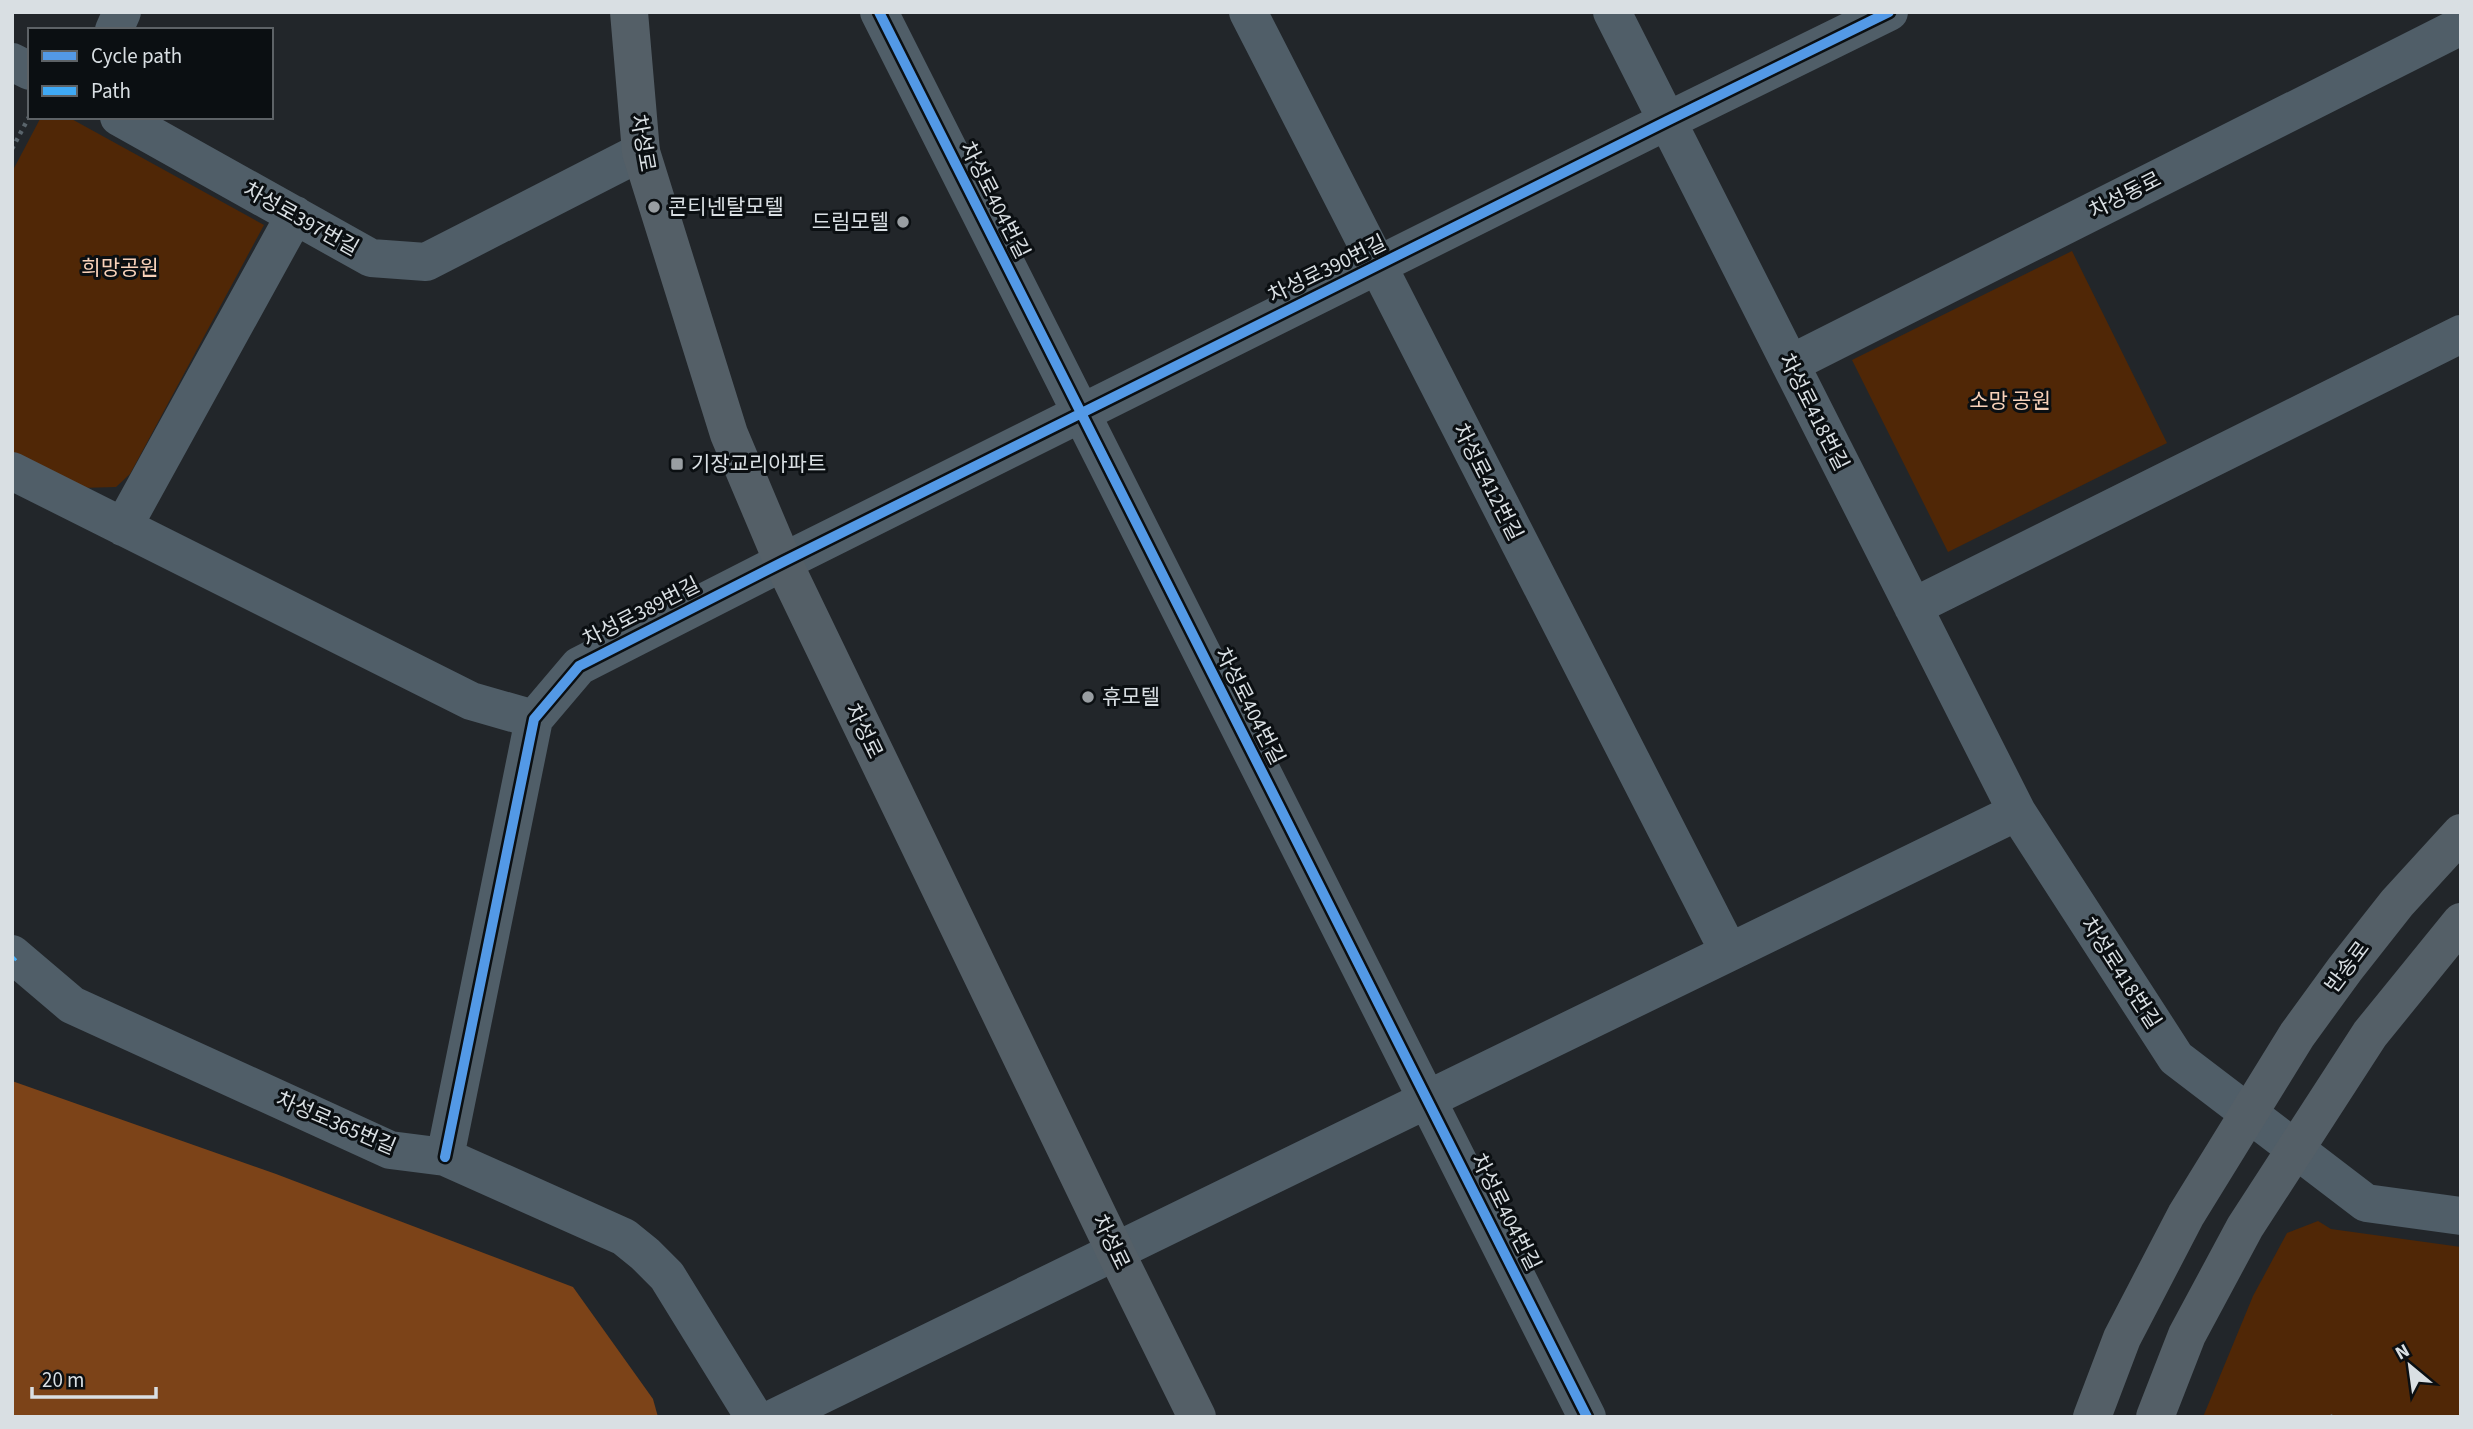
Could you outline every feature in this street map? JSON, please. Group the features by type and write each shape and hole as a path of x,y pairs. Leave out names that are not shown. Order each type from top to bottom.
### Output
{"main road":[{"name":"차성로","path":"629,12 640,152 729,434 783,562 1197,1417"},
{"name":"반송로","path":"2092,1417 2128,1326 2186,1215 2297,1035 2344,969 2397,903 2461,833"},
{"path":"2155,1417 2187,1335 2245,1227 2370,1034 2461,922"}],"street":[{"path":"115,28 122,12"},
{"name":"차성로404번길","path":"879,12 1587,1417"},
{"name":"차성로412번길","path":"1248,12 1729,951"},
{"name":"차성로418번길","path":"1612,12 2017,812 2176,1058 2249,1114"},
{"name":"차성로390번길","path":"783,562 1889,12"},
{"name":"차성동로","path":"1790,364 2461,26"},
{"path":"12,62 28,70"},
{"name":"차성로397번길","path":"123,119 371,258 426,262 640,152"},
{"path":"123,527 295,215"},
{"path":"1913,607 2461,334"},
{"path":"12,471 471,701 534,719 445,1157"},
{"name":"차성로389번길","path":"534,719 579,666 783,562"},
{"path":"776,1417 2017,812"},
{"name":"차성로365번길","path":"12,954 72,1005 390,1150 445,1157 624,1237 667,1276 754,1417"},
{"path":"2249,1114 2367,1203 2461,1216"}],"path":[{"path":"12,149 28,119"}],"green space":[{"name":"희망공원","path":"40,119 72,119 264,225 130,474 116,487 80,488 12,454 12,172"},
{"name":"소망 공원","path":"2072,251 2167,443 1948,552 1852,360"},
{"path":"2318,1221 2331,1229 2461,1247 2461,1417 2203,1417 2253,1296 2287,1233"}],"shaded area":[{"path":"12,1081 276,1174 573,1287 653,1399 658,1417 12,1417"}],"cycle path":[{"path":"879,12 1587,1417"},
{"path":"445,1157 534,719 579,666 1889,12"}],"place":[{"name":"콘티넨탈모텔","path":"654,207"},
{"name":"드림모텔","path":"903,222"},
{"name":"기장교리아파트","path":"677,464"},
{"name":"휴모텔","path":"1088,697"}]}
